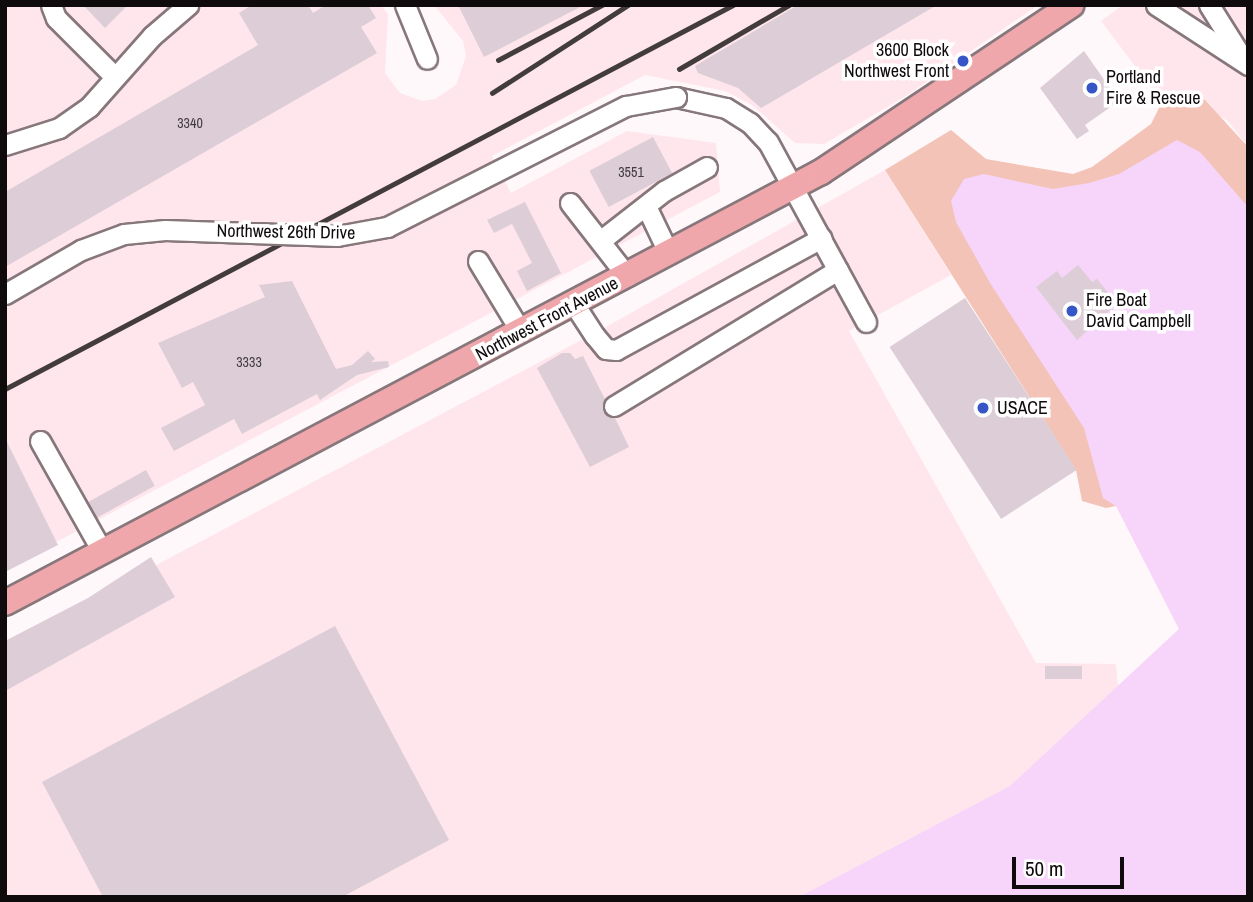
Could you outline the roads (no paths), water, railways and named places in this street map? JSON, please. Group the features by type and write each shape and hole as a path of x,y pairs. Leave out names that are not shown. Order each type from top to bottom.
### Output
{"main road":[{"name":"Northwest Front Avenue","path":"5,603 792,188 869,144 1071,5"}],"street":[{"path":"51,5 56,18 114,76"},
{"path":"5,145 59,128 89,107 114,76 188,5"},
{"path":"405,5 426,59"},
{"path":"1156,5 1247,64"},
{"path":"1209,5 1247,64"},
{"name":"Northwest 26th Drive","path":"5,294 81,250 124,234 165,230 337,236 387,227 626,106 676,97 726,107 751,123 768,142 792,188"},
{"path":"600,241 646,206 707,167"},
{"path":"792,188 866,322"},
{"path":"570,203 627,276"},
{"path":"646,206 669,254"},
{"path":"574,304 606,349 616,350 821,238"},
{"path":"478,261 521,332"},
{"path":"614,406 838,270"},
{"path":"40,441 102,551"}],"railway":[{"path":"498,60 602,5"},
{"path":"492,93 628,5"},
{"path":"5,389 733,5"},
{"path":"679,69 789,5"}],"place":[{"name":"3600 Block Northwest Front","path":"963,61"},
{"name":"Portland Fire & Rescue","path":"1092,88"},
{"name":"Fire Boat David Campbell","path":"1072,311"},
{"name":"USACE","path":"983,408"}]}
